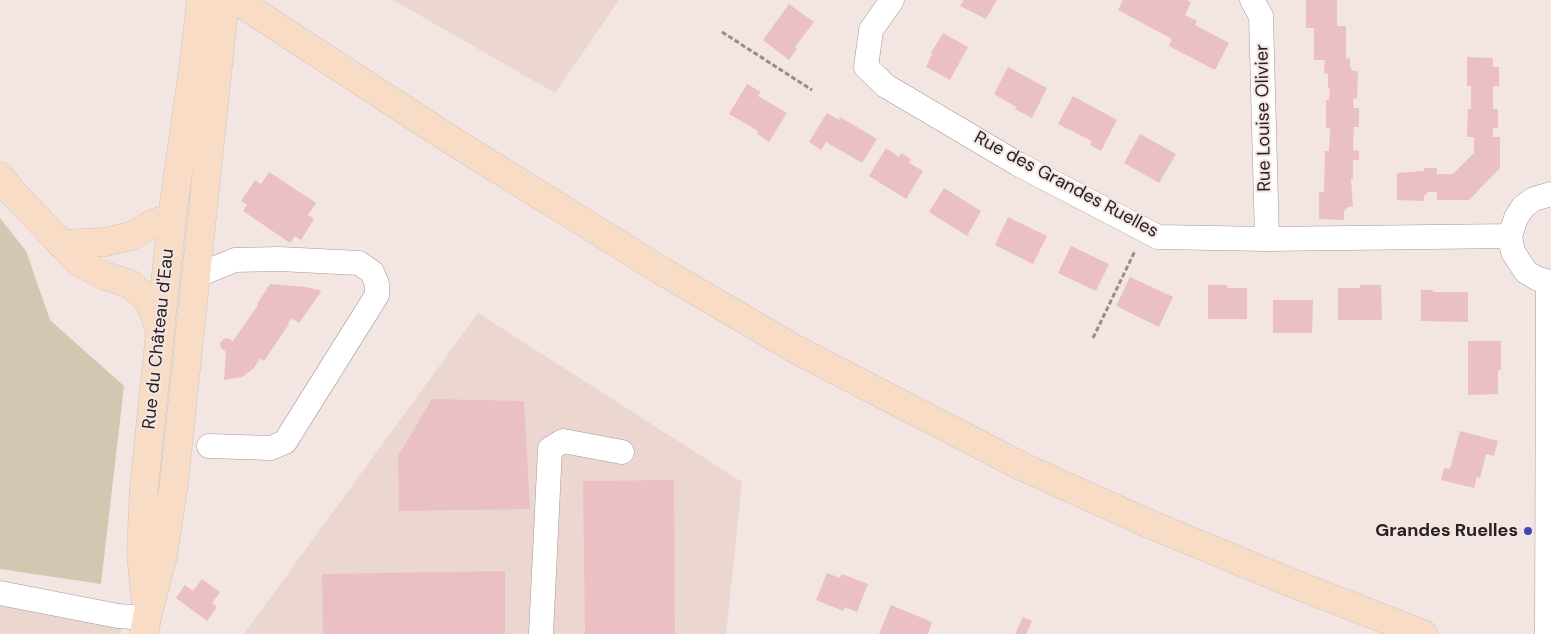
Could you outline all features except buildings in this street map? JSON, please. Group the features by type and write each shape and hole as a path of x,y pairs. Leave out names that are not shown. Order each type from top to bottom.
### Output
{"main road":[{"path":"201,0 206,65"},
{"path":"206,65 225,0"},
{"path":"236,0 451,140 662,271 795,349 1039,474 1145,522 1292,583 1423,634"},
{"name":"Rue du Château d'Eau","path":"146,626 141,552 144,487 168,254 172,217 206,65"},
{"name":"Rue du Château d'Eau","path":"146,626 163,556 174,483 196,276 206,65"},
{"path":"0,176 80,263 105,276 130,284 165,284 196,276"},
{"path":"61,244 106,242 130,236 152,224 172,217"},
{"path":"130,236 168,254 196,276"},
{"path":"130,284 147,299 160,331"}],"street":[{"name":"Rue des Grandes Ruelles","path":"892,0 871,30 866,67 886,86 1018,164 1158,237 1267,239 1510,236"},
{"name":"Rue Louise Olivier","path":"1252,0 1261,16 1267,239"},
{"path":"1547,626 1549,282 1538,280 1526,272 1513,252 1510,236 1516,218 1523,207 1534,199 1551,194"},
{"path":"196,276 235,260 278,259 359,263 372,272 377,284 377,295 285,442 271,448 209,446"},
{"path":"540,634 550,449 563,440 622,452"},
{"path":"0,593 118,616 146,626"}],"path":[{"path":"722,32 812,90"},
{"path":"1093,338 1146,230"}],"shaded area":[{"path":"393,0 619,0 555,93"},
{"path":"0,218 26,251 50,320 124,386 101,584 0,569"},
{"path":"478,313 742,482 726,634 244,634"},
{"path":"0,595 122,622 121,634 0,634"}],"place":[{"name":"Grandes Ruelles","path":"1528,531"}]}
